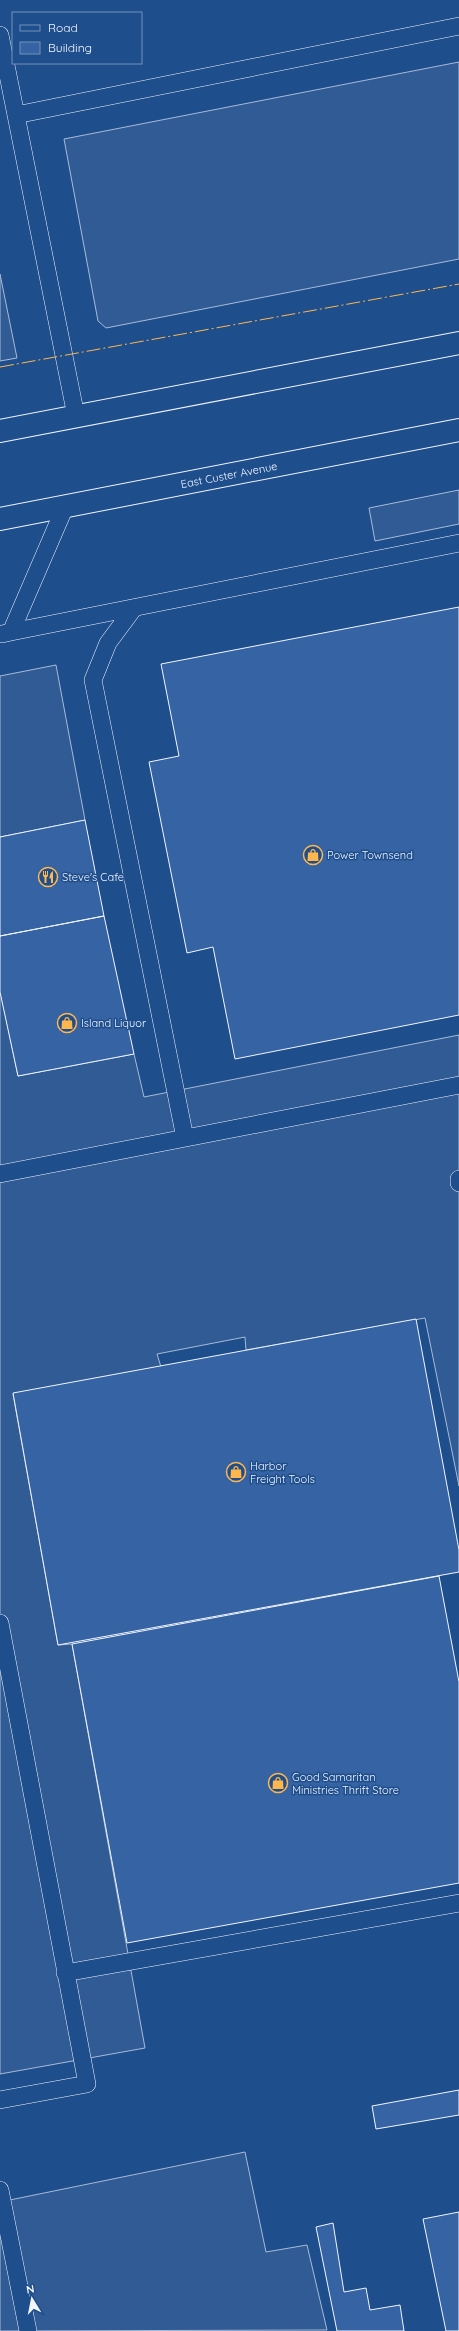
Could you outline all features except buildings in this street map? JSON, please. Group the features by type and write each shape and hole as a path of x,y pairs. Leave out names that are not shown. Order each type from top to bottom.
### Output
{"main road":[{"path":"0,431 459,343"},
{"name":"East Custer Avenue","path":"0,519 459,430"}],"lane":[{"path":"16,115 459,26"},
{"path":"0,35 76,416"},
{"path":"6,633 65,506"},
{"path":"6,633 459,543"},
{"path":"134,608 108,643 93,680 185,1138"},
{"path":"0,1174 459,1085"},
{"path":"0,1623 87,2084 0,2100"},
{"path":"65,1973 459,1903"},
{"path":"0,2190 28,2331"}],"shaded area":[{"path":"459,62 459,259 106,328 98,321 64,139"},
{"path":"0,274 17,358 0,361"},
{"path":"459,490 459,524 375,541 369,508"},
{"path":"56,665 85,820 0,837 0,676"},
{"path":"0,989 18,1076 134,1054 144,1097 459,1035 459,1486 425,1318 246,1350 245,1337 157,1354 161,1367 13,1394 58,1645 72,1644 145,2048 0,2074"},
{"path":"245,2152 266,2252 307,2245 327,2330 0,2331 0,2202"}],"power":[{"path":"0,367 459,284"}],"place":[{"name":"Power Townsend","path":"313,855"},
{"name":"Steve's Cafe","path":"48,877"},
{"name":"Island Liquor","path":"67,1023"},
{"name":"Harbor Freight Tools","path":"236,1472"},
{"name":"Good Samaritan Ministries Thrift Store","path":"278,1783"}]}
